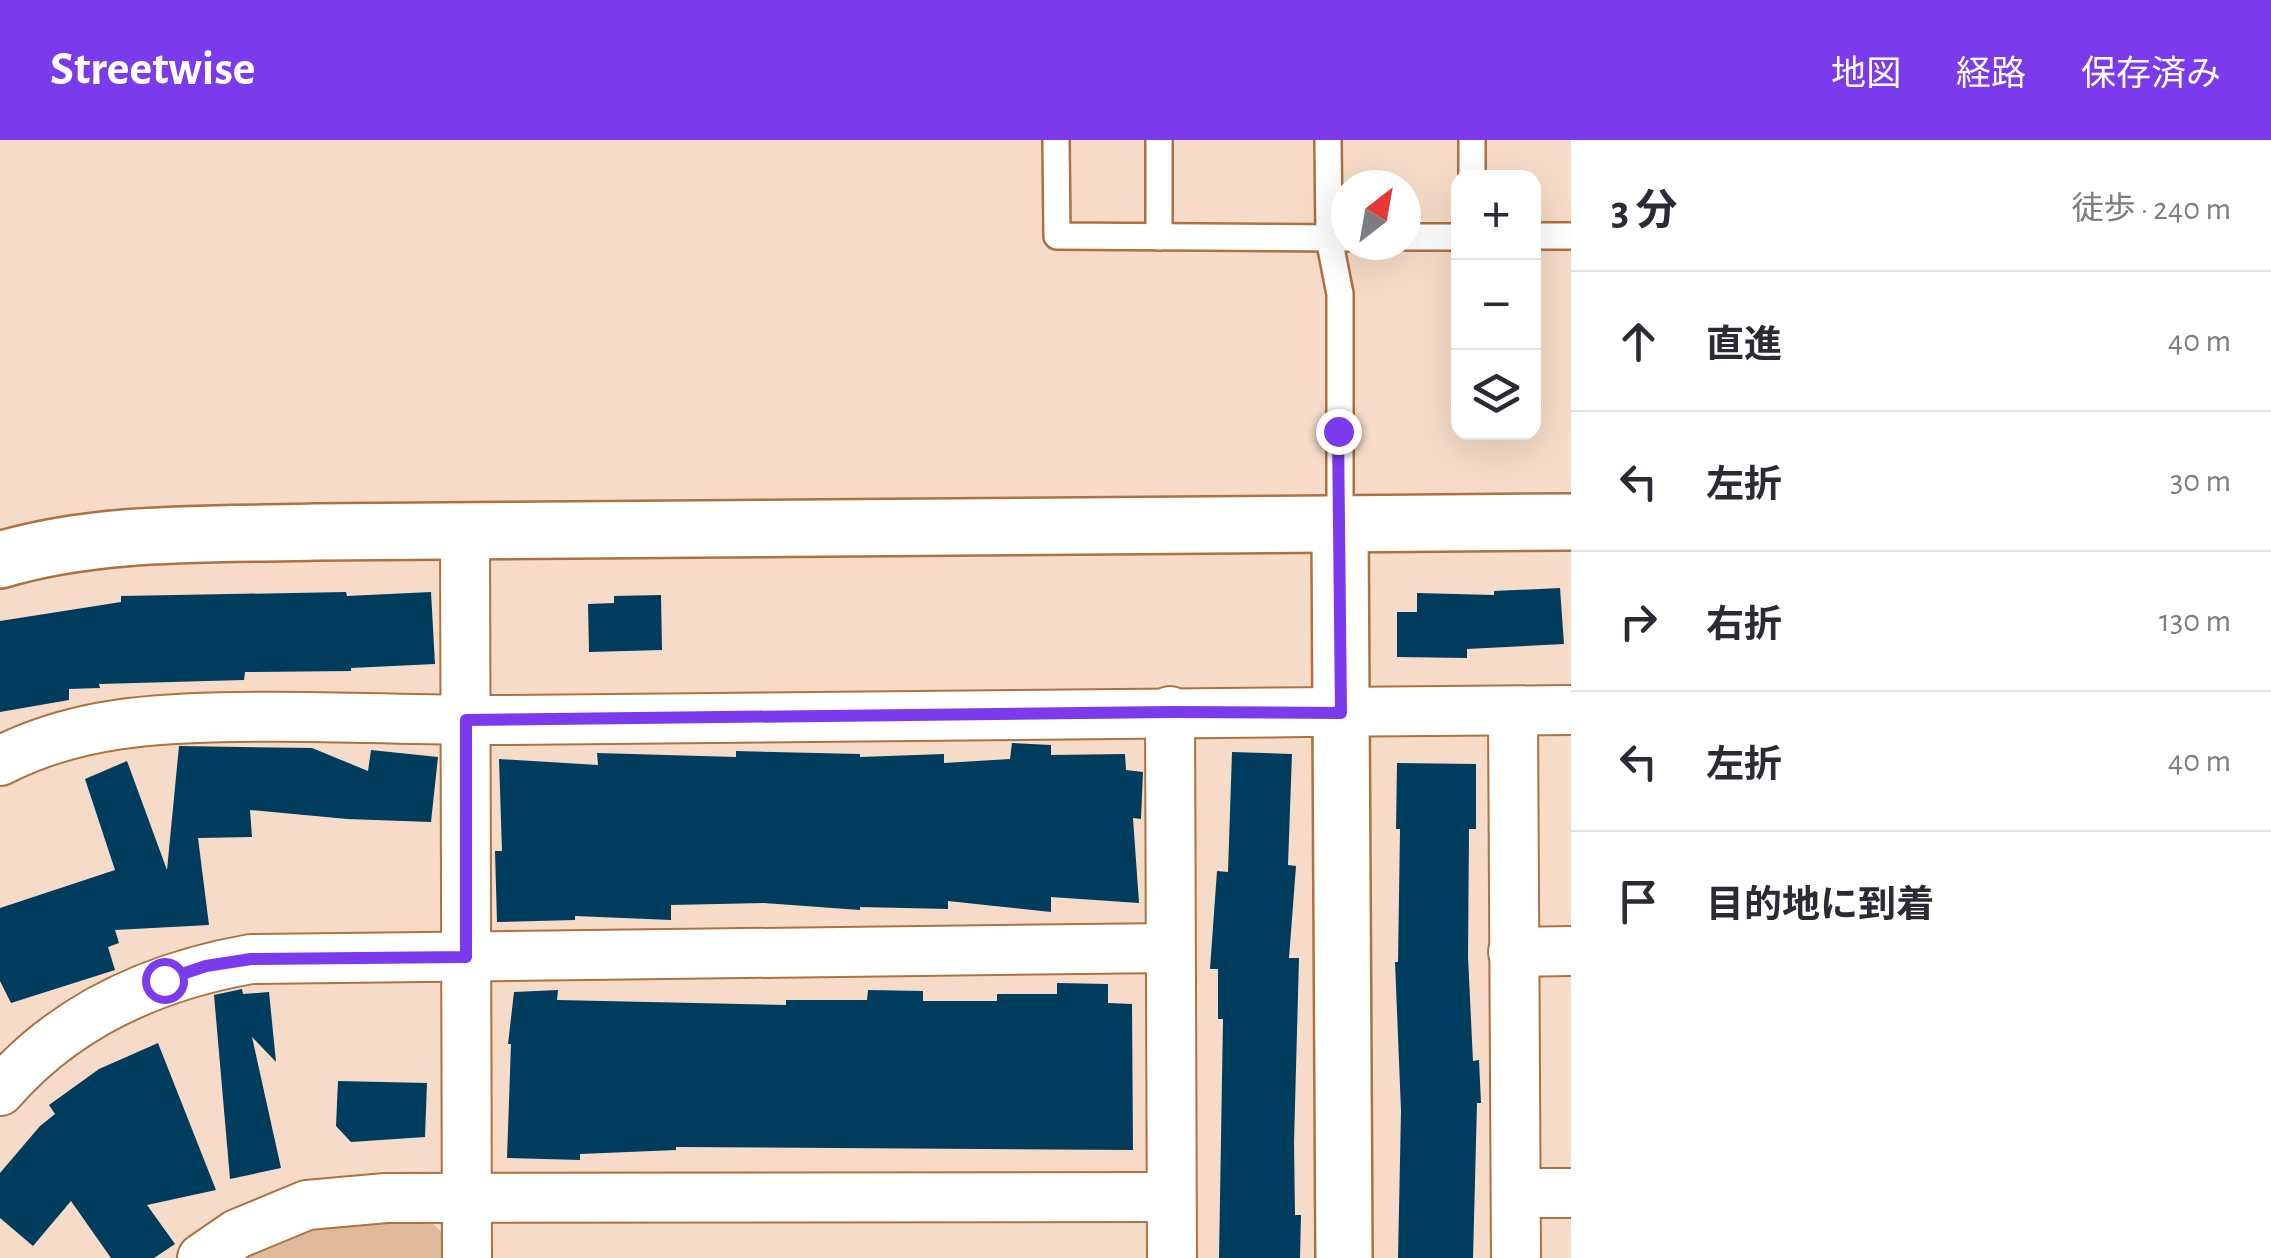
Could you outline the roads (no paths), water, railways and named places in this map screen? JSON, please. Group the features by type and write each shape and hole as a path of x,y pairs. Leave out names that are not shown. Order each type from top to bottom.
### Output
{"street":[{"path":"0,560 30,551 126,538 465,530 1571,522"},
{"path":"1340,524 1344,1258"},
{"path":"465,530 467,1258"},
{"path":"0,761 72,732 158,718 466,720 1571,710"},
{"path":"1512,711 1516,1258"},
{"path":"1170,712 1172,1258"},
{"path":"0,1092 45,1047 122,997 206,966 251,959 1170,948"},
{"path":"1513,952 1571,952"},
{"path":"1516,1193 1571,1193"},
{"path":"202,1258 236,1234 306,1205 386,1198 1171,1197"}],"lane":[{"path":"1056,140 1056,236 1331,238"},
{"path":"1159,140 1160,236"},
{"path":"1328,140 1331,170"},
{"path":"1472,140 1472,170"},
{"path":"1421,237 1451,236"},
{"path":"1541,236 1571,236"},
{"path":"1339,260 1340,524"}]}
